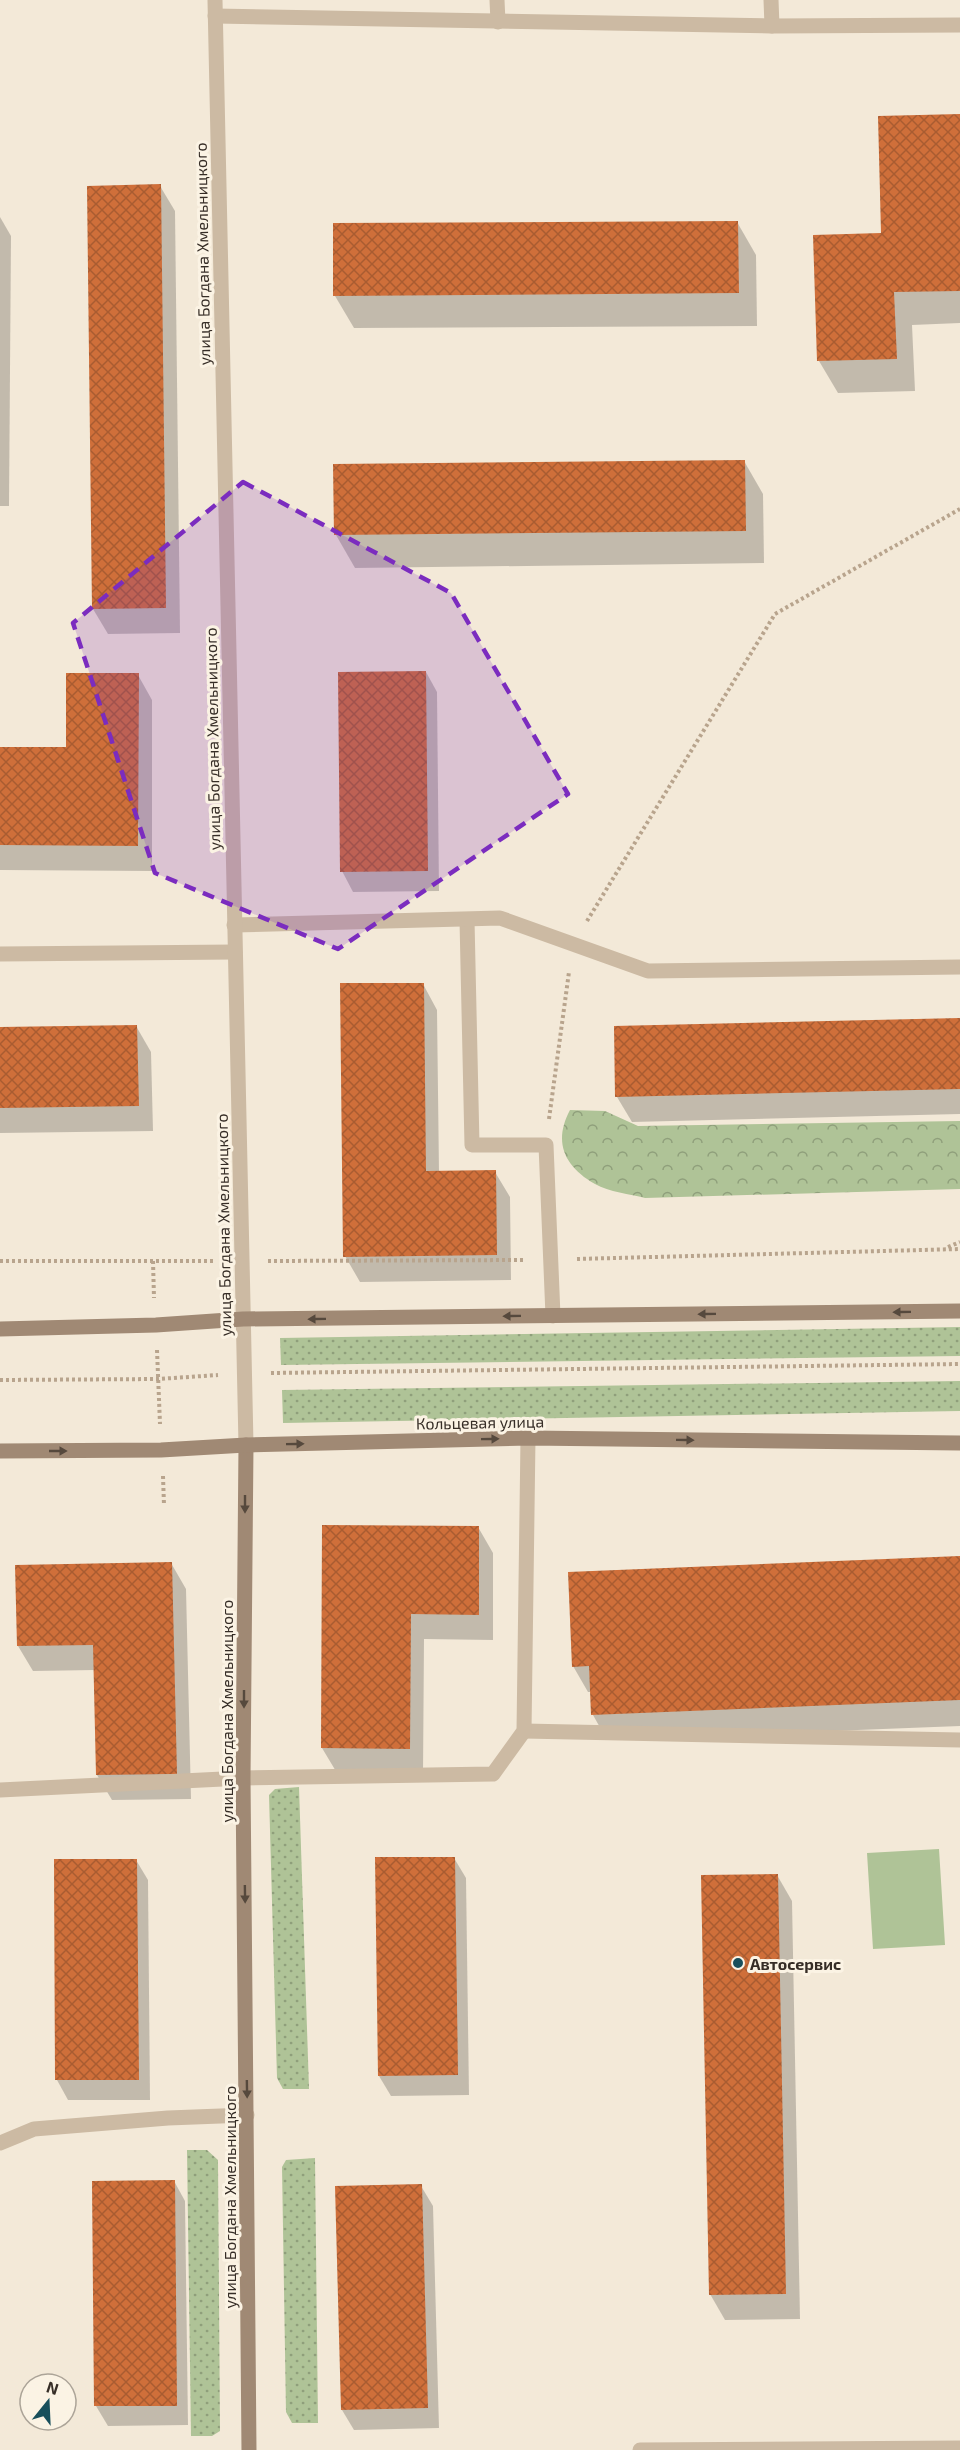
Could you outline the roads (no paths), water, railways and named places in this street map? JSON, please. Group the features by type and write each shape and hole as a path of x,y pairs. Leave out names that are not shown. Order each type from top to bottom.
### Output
{"main road":[{"path":"0,1329 243,1320 960,1311"},
{"name":"Кольцевая улица","path":"0,1451 161,1450 246,1445 528,1438 960,1443"},
{"name":"улица Богдана Хмельницкого","path":"246,1445 243,1778 249,2450"}],"street":[{"name":"улица Богдана Хмельницкого","path":"215,0 246,1445"},
{"path":"497,0 498,22"},
{"path":"771,0 772,26"},
{"path":"215,16 772,26 960,25"},
{"path":"234,925 500,918 648,971 960,967"},
{"path":"467,920 472,1146 546,1145 553,1316"},
{"path":"0,954 235,952"},
{"path":"0,1790 243,1778 493,1774 524,1731 528,1438"},
{"path":"524,1731 960,1740"},
{"path":"0,2143 34,2129 168,2118 247,2115"},
{"path":"640,2450 960,2448"}],"place":[{"name":"Автосервис","path":"738,1963"}]}
